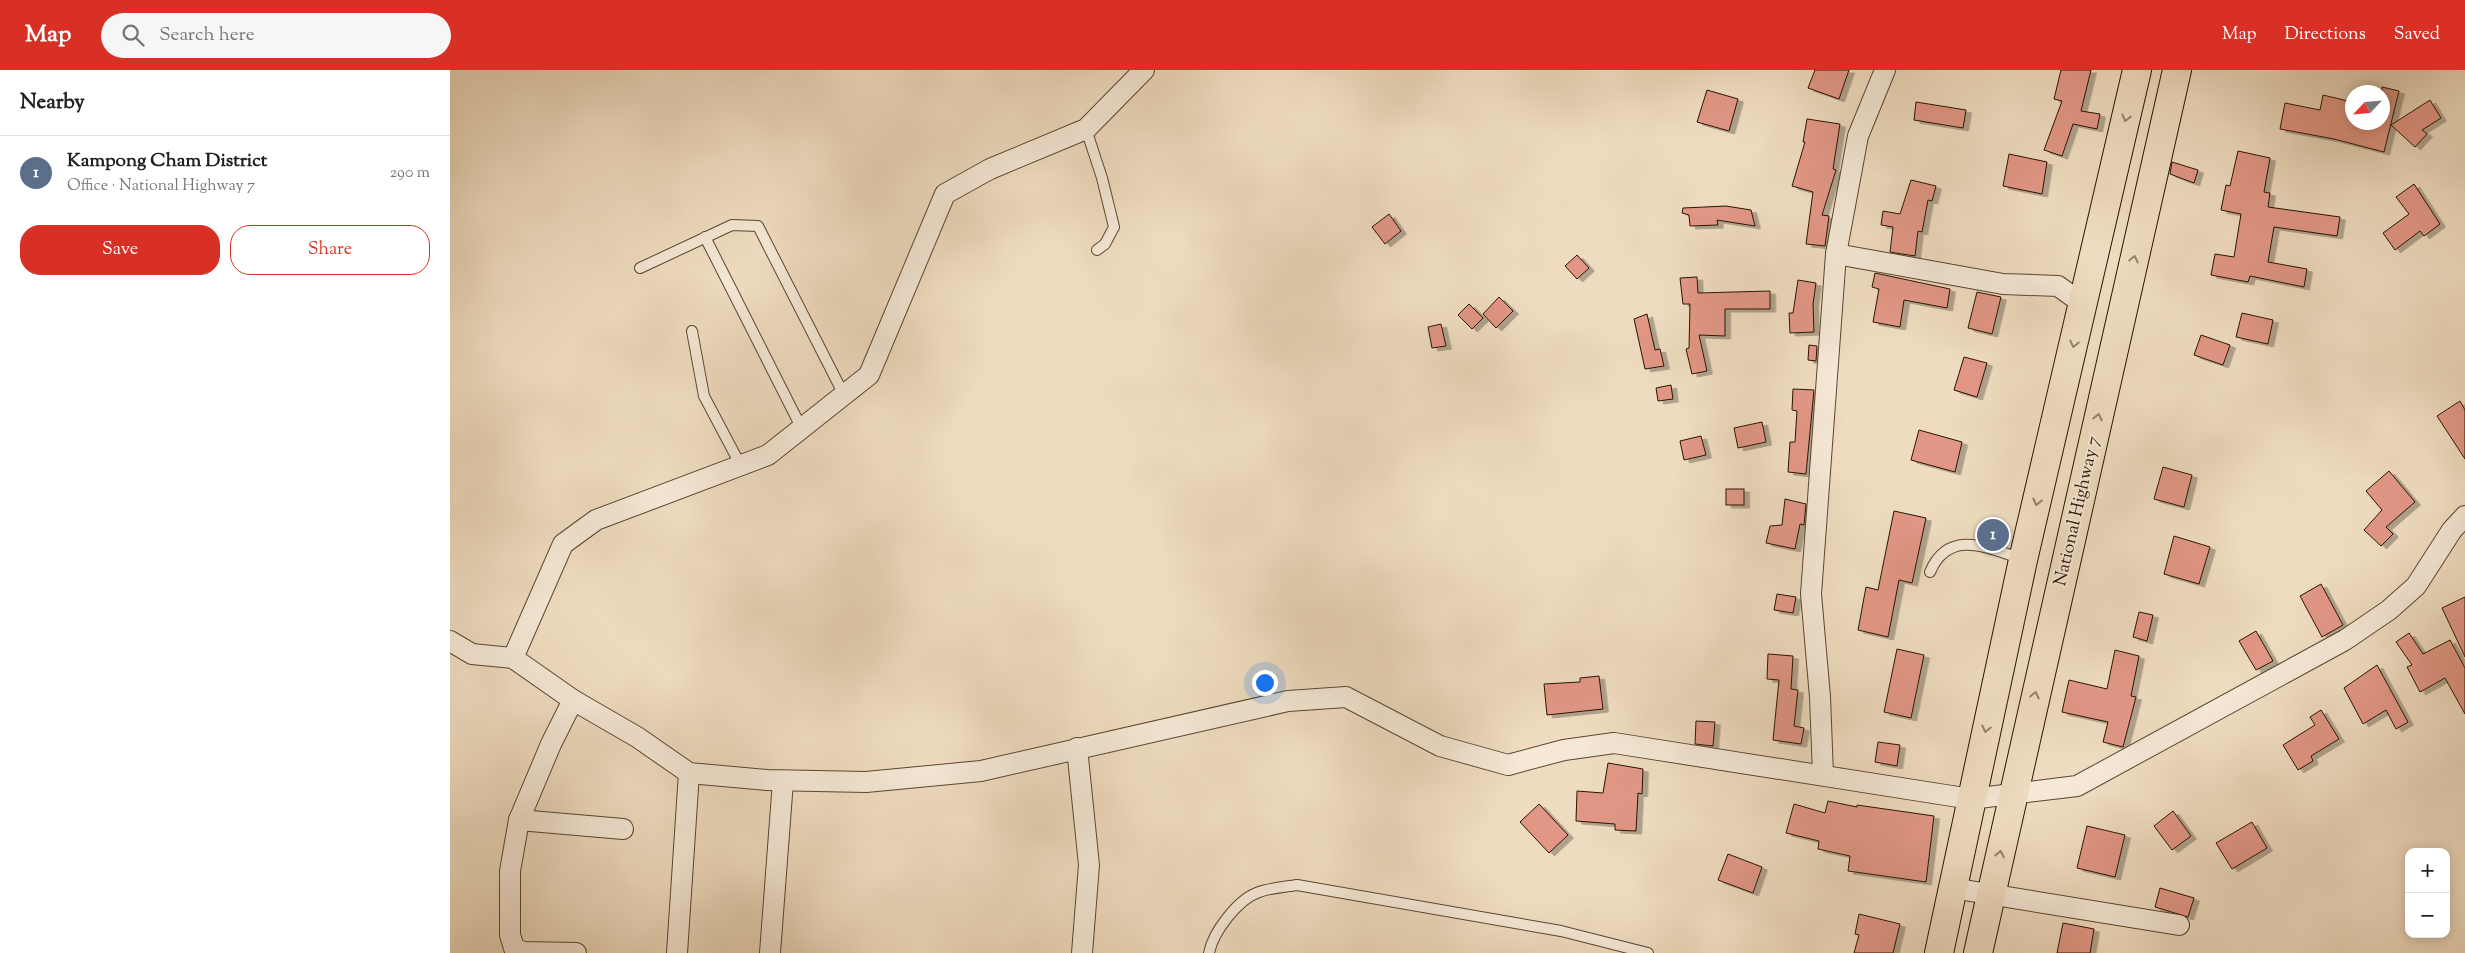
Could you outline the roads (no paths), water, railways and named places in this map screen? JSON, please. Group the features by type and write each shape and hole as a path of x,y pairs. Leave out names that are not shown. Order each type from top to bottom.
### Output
{"highway":[{"path":"1939,953 2023,560 2136,70"},
{"name":"National Highway 7","path":"1978,953 2177,70"}],"street":[{"path":"513,658 563,544 596,520 768,455 869,375 945,194 990,169 1086,129 1144,70"},
{"path":"1823,775 1820,697 1811,594 1836,254 1858,136 1884,70"},
{"path":"1836,254 2003,284 2058,286 2083,304"},
{"path":"450,641 472,654 513,658 573,700 637,736 689,773 783,781 866,782 981,771 1288,701 1346,697 1440,746 1508,765 1564,750 1614,743 1971,799 2077,786 2345,640 2389,610 2416,586 2452,530 2465,516"},
{"path":"573,700 551,744 519,820 510,871 510,935 514,948 523,952 576,953"},
{"path":"1077,748 1089,865 1082,953"},
{"path":"678,953 689,773"},
{"path":"770,953 783,781"},
{"path":"519,820 623,829"},
{"path":"1952,888 2180,925"}],"lane":[{"path":"1086,129 1106,193 1114,227 1105,244 1097,250"},
{"path":"640,268 732,225 758,226 844,395"},
{"path":"705,237 802,428"},
{"path":"692,331 704,396 742,466"},
{"path":"1930,572 1935,561 1947,550 1960,545 1975,544 2023,560"},
{"path":"1209,953 1211,944 1232,910 1258,892 1297,885 1561,931 1648,953"}],"place":[{"name":"Kampong Cham District","path":"1993,535"}]}
